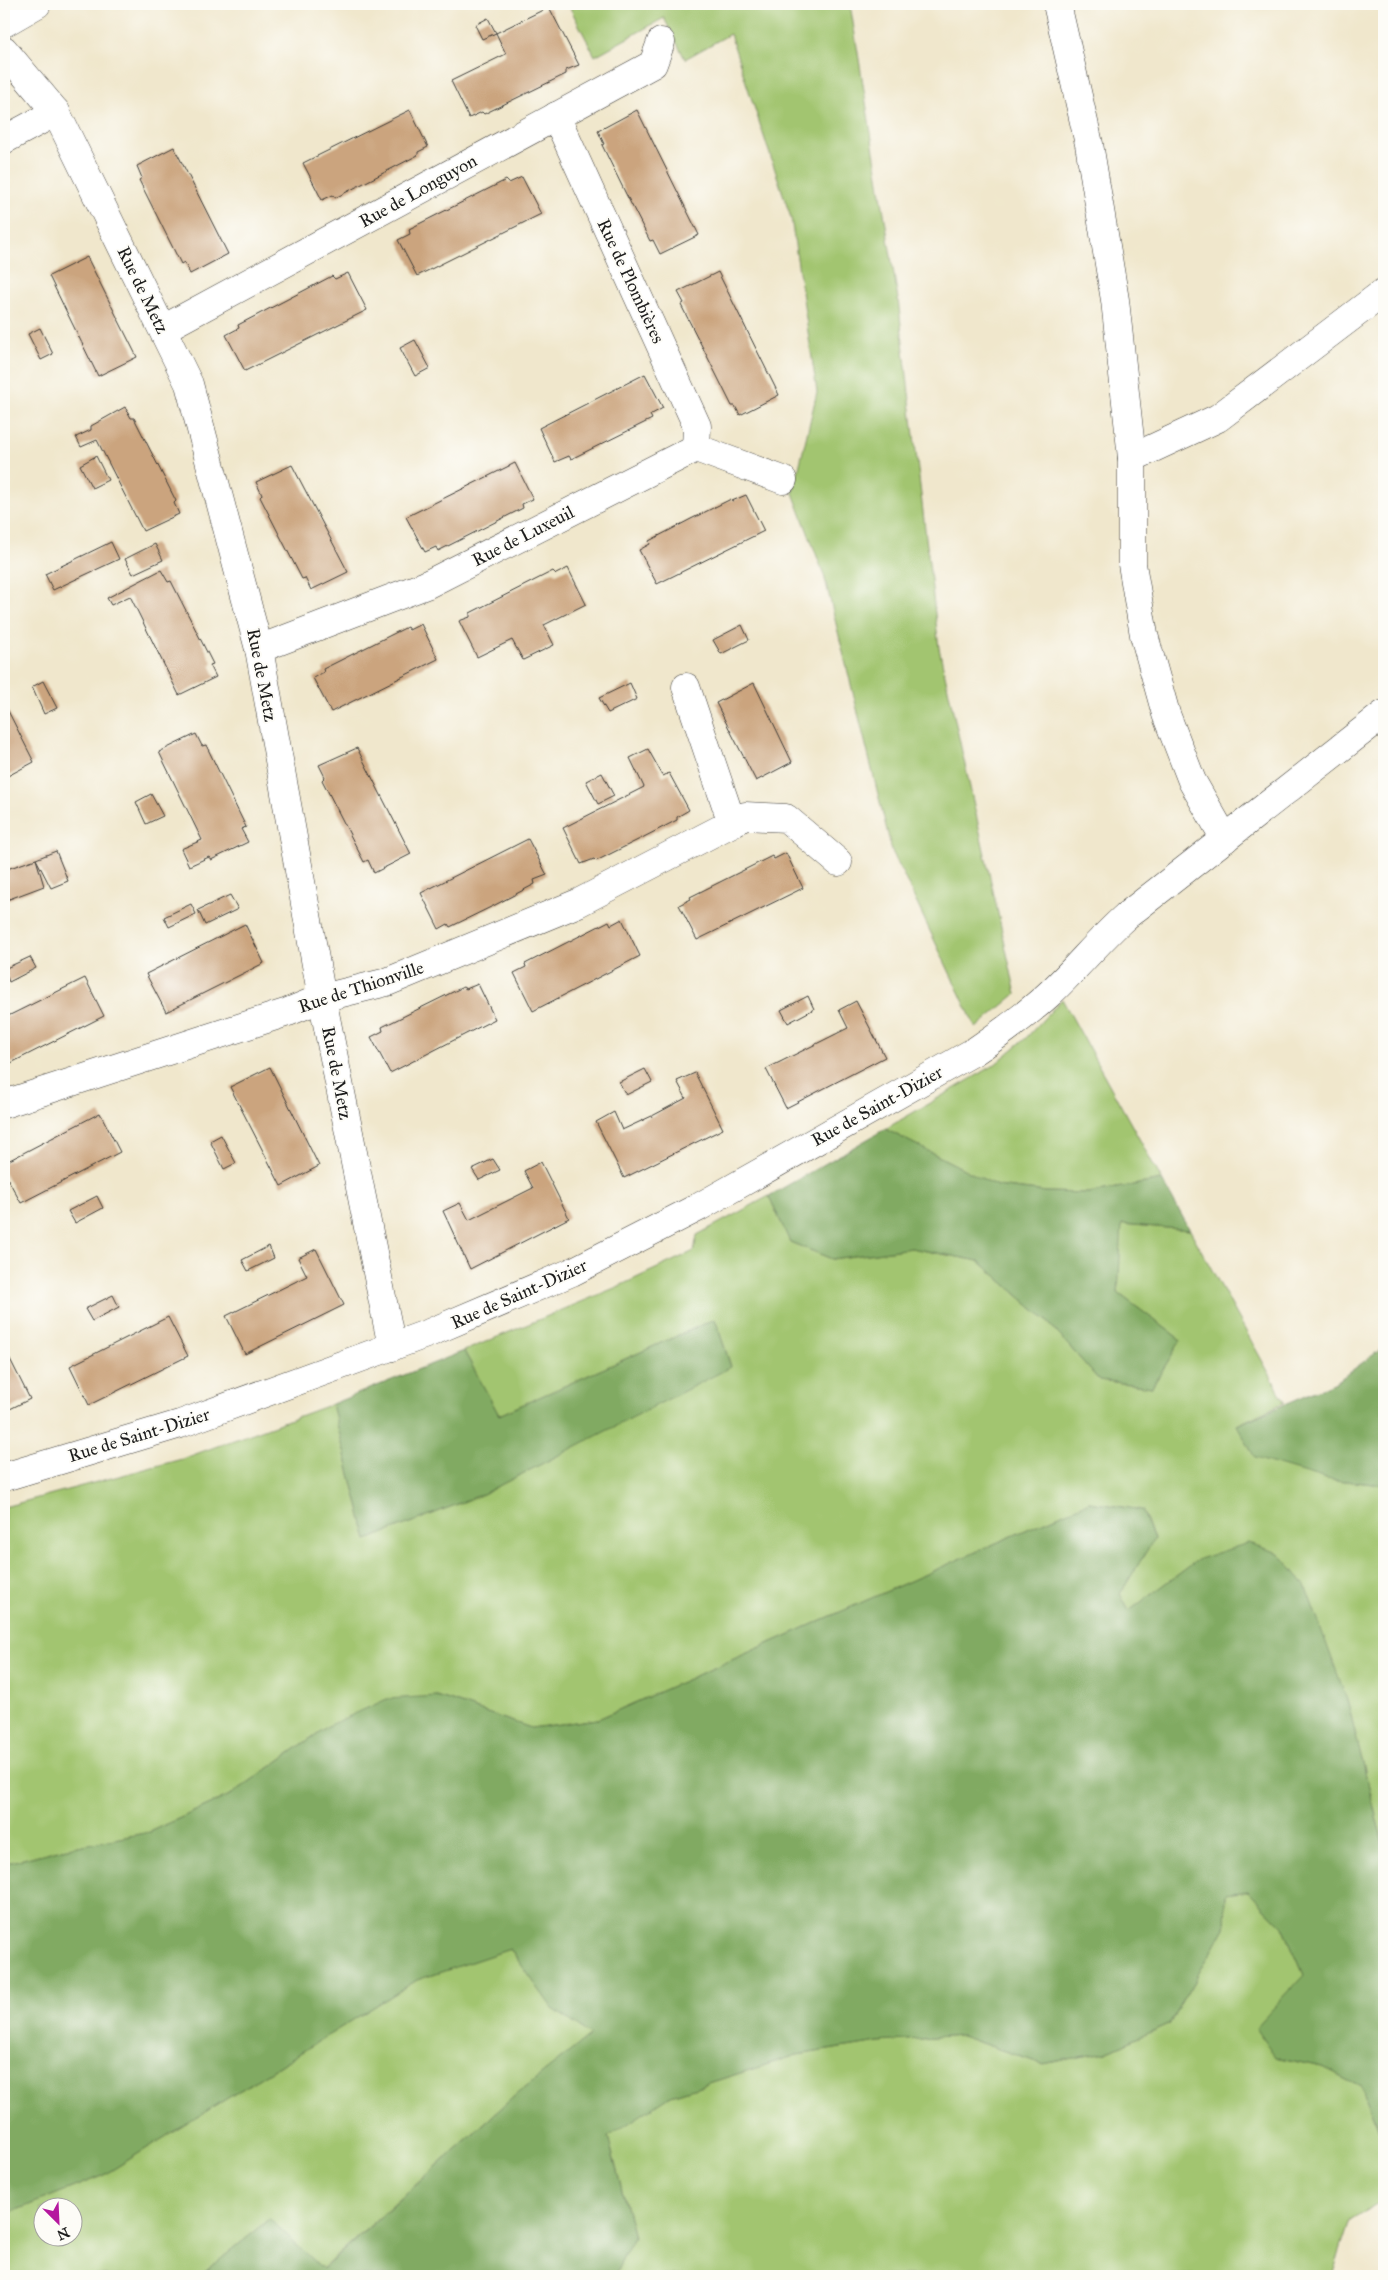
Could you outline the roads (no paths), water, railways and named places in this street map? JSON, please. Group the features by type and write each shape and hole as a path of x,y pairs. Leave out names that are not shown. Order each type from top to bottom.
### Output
{"street":[{"path":"4,23 37,4"},
{"path":"1057,4 1089,144 1115,300 1132,458 1132,564 1144,635 1166,714 1192,781 1225,839"},
{"name":"Rue de Longuyon","path":"163,329 653,64 661,42"},
{"name":"Rue de Metz","path":"4,50 56,112 189,384 259,649 322,998 392,1347"},
{"path":"4,140 56,112"},
{"name":"Rue de Plombières","path":"556,116 697,426 696,448"},
{"path":"1132,458 1218,418 1384,292"},
{"path":"696,448 783,480"},
{"name":"Rue de Luxeuil","path":"259,649 426,585 696,448"},
{"path":"686,687 732,824"},
{"name":"Rue de Saint-Dizier","path":"4,1477 180,1424 392,1347 572,1272 699,1207 975,1051 1000,1034 1048,994 1126,916 1384,714"},
{"name":"Rue de Thionville","path":"4,1104 288,1012 322,998 387,982 578,903 745,816 786,818 838,862"}]}
